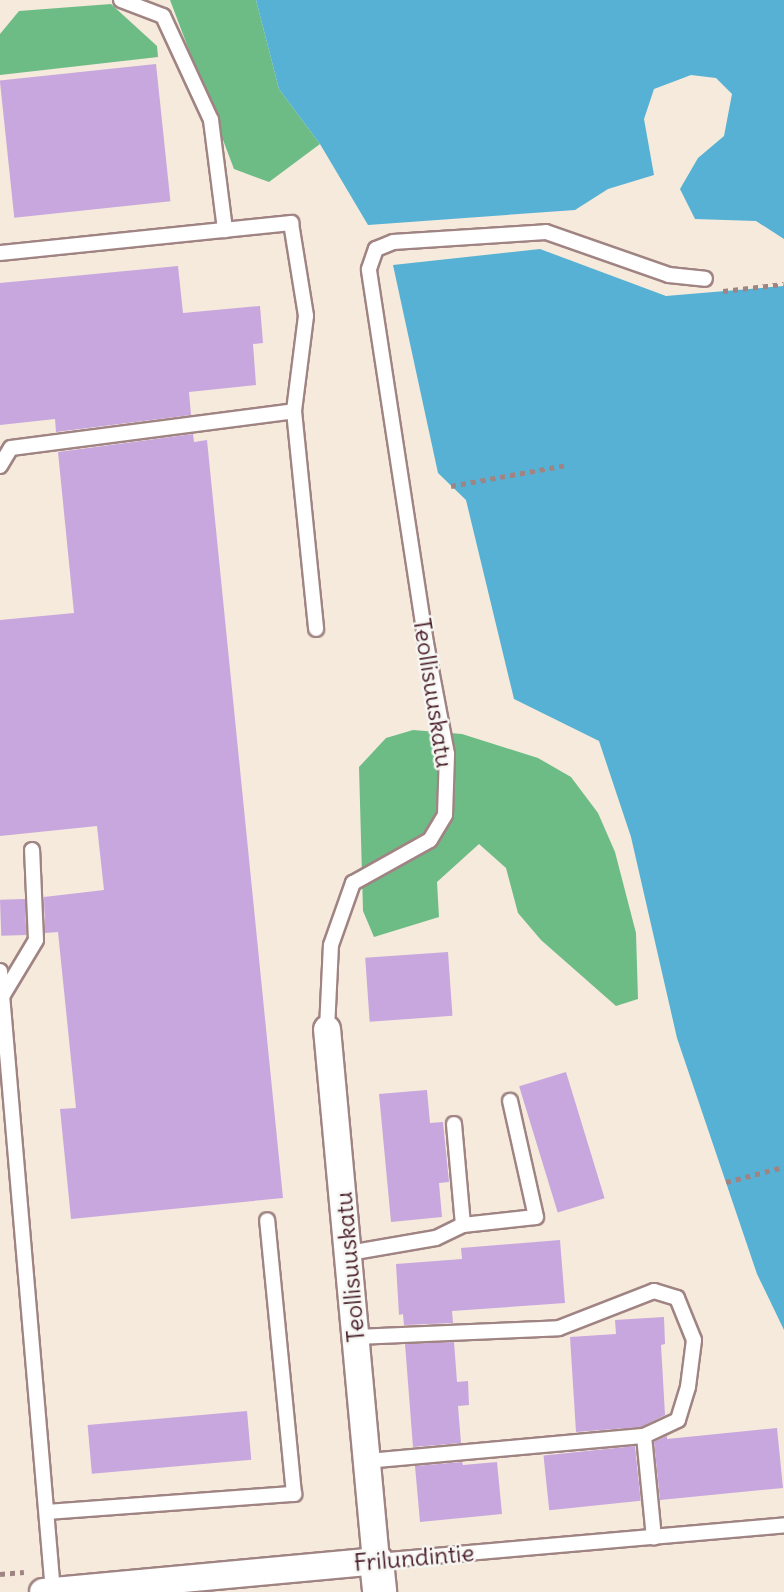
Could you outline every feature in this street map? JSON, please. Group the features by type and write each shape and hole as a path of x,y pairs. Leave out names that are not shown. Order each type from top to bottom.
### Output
{"street":[{"name":"Teollisuuskatu","path":"327,1029 377,1576"},
{"name":"Frilundintie","path":"49,1592 377,1576"}],"lane":[{"path":"121,0 163,16 211,120 225,230"},
{"path":"0,253 291,223 306,316 295,411 316,629"},
{"name":"Teollisuuskatu","path":"327,1029 331,945 353,883 430,840 445,815 447,754 426,643 369,269 376,249 393,242 546,232 669,275 705,279"},
{"path":"0,466 12,448 295,411"},
{"path":"3,995 36,940 32,850"},
{"path":"0,971 47,1512 49,1592"},
{"path":"349,1253 436,1238 463,1224 536,1217 510,1101"},
{"path":"454,1124 463,1224"},
{"path":"47,1512 295,1494 267,1220"},
{"path":"356,1337 559,1328 654,1291 677,1298 694,1340 688,1387 678,1420 644,1436 367,1461"},
{"path":"644,1436 654,1538"},
{"name":"Frilundintie","path":"377,1576 654,1538 784,1525"}],"path":[{"path":"451,486 568,465"},
{"path":"726,1182 784,1167"}],"green space":[{"path":"170,0 256,0 279,89 320,144 269,182 234,169"},
{"path":"111,4 157,46 158,57 0,75 0,34 19,11"},
{"path":"413,730 462,734 538,758 571,777 598,813 615,852 636,933 638,999 616,1006 541,940 518,913 506,868 479,844 437,882 439,917 374,937 363,911 359,767 386,738"}],"water":[{"path":"256,0 784,0 784,239 756,221 695,219 680,189 698,158 724,136 732,94 716,78 691,75 654,89 644,119 654,175 608,189 575,210 368,225 320,144 279,89"},
{"path":"540,249 666,296 784,286 784,1330 757,1274 677,1038 631,837 599,741 514,699 466,500 438,473 393,265"}],"building":[{"path":"156,64 170,201 14,218 0,80"},
{"path":"178,266 183,313 260,306 263,343 253,344 256,385 189,392 191,415 56,432 55,419 0,425 0,283"},
{"path":"193,434 194,442 207,440 283,1198 71,1219 60,1109 76,1108 58,932 45,933 44,897 104,890 97,826 0,836 0,620 74,613 58,452"},
{"path":"25,899 26,935 1,936 0,900"},
{"path":"448,952 452,1016 370,1022 365,958"},
{"path":"566,1072 605,1198 558,1213 519,1086"},
{"path":"427,1090 430,1123 443,1122 449,1182 439,1183 442,1217 391,1222 379,1094"},
{"path":"560,1240 565,1303 452,1311 453,1323 404,1325 403,1314 399,1315 396,1264 462,1259 461,1248"},
{"path":"664,1317 665,1344 661,1345 665,1415 641,1427 576,1432 570,1337 616,1334 615,1320"},
{"path":"454,1342 457,1382 468,1381 469,1405 458,1406 461,1443 413,1447 405,1344"},
{"path":"247,1411 251,1460 92,1474 88,1425"},
{"path":"777,1428 783,1488 660,1500 654,1442 667,1436 667,1439"},
{"path":"635,1446 641,1501 549,1510 544,1456"},
{"path":"462,1462 463,1465 497,1462 502,1514 420,1522 415,1466"}]}
